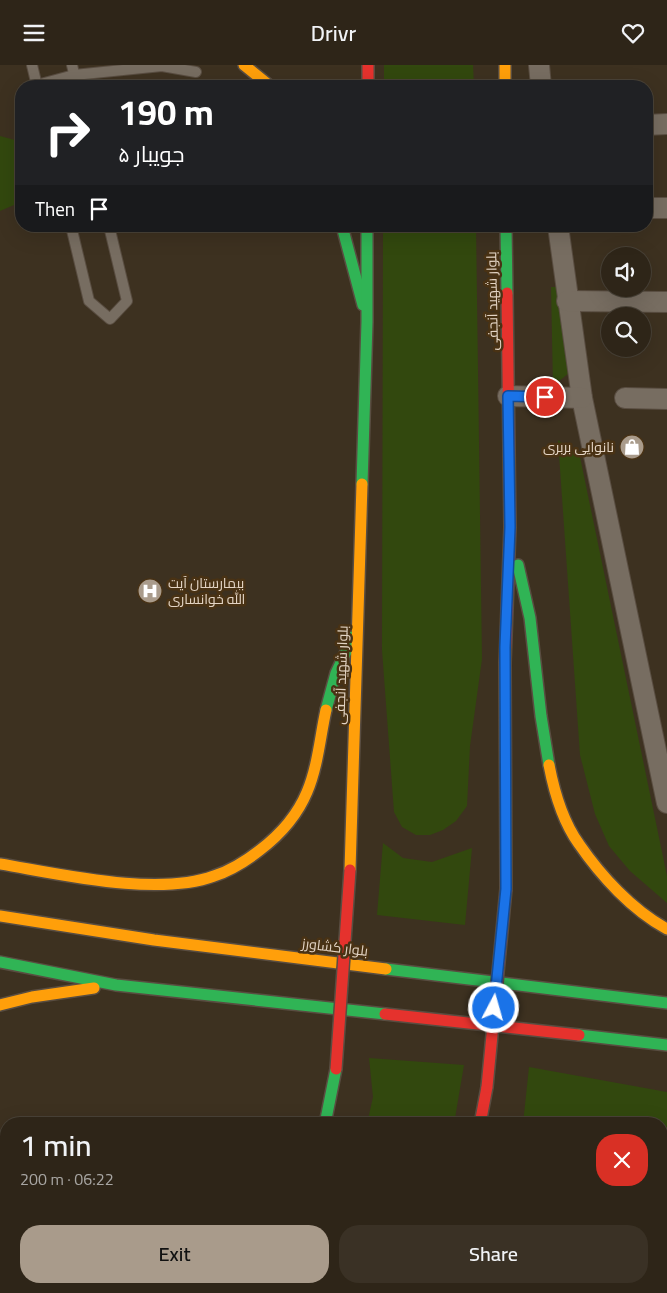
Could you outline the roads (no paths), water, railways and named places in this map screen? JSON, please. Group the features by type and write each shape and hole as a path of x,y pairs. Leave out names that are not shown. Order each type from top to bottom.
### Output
{"main road":[{"path":"244,65 263,80"},
{"path":"368,65 368,80"},
{"path":"505,65 505,80"},
{"path":"344,232 367,322"},
{"name":"بلوار شهید آنجفی","path":"327,1117 336,1069 350,870 367,322 367,232"},
{"name":"بلوار شهید آنجفی","path":"481,1117 487,1087 506,889 505,647 510,527 506,232"},
{"path":"510,527 530,618 541,716 552,782 563,813 578,843 615,888 654,922 667,929"},
{"path":"0,865 115,883 143,884 170,884 192,881 216,875 238,866 275,839 303,803 312,780 334,677 358,627"},
{"name":"بلوار کشاورز","path":"0,916 154,940 667,1003"},
{"path":"0,962 116,985 667,1045"},
{"path":"0,1005 32,997 116,985"}],"street":[{"path":"539,65 541,80"},
{"path":"653,124 667,123"},
{"path":"653,208 667,208"},
{"path":"559,232 582,398 667,803"},
{"path":"567,301 667,302"},
{"path":"508,396 582,398"},
{"path":"626,398 667,399"}],"lane":[{"path":"32,65 36,80"},
{"path":"50,80 73,70 162,66 196,71"},
{"path":"72,232 89,301 110,319 127,301 111,232"}],"place":[{"name":"نانوایی بربری","path":"632,447"},
{"name":"بیمارستان آیت الله خوانساری","path":"150,591"}]}
